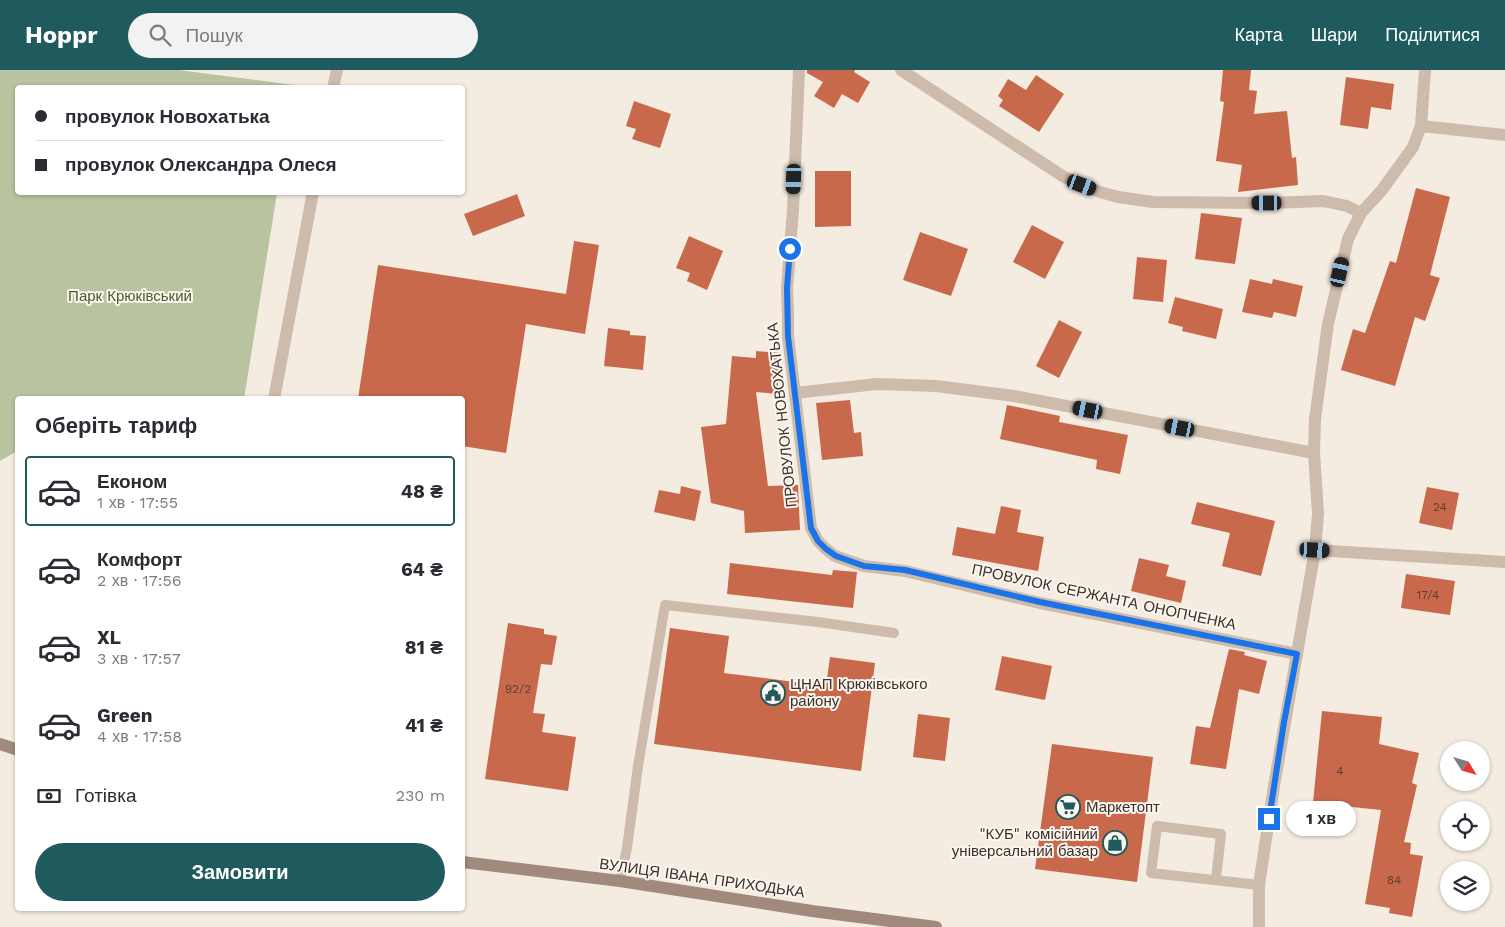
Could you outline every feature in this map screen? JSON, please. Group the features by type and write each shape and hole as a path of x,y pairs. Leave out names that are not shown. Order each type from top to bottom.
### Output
{"main road":[{"path":"0,744 15,749"},
{"name":"ВУЛИЦЯ ІВАНА ПРИХОДЬКА","path":"465,862 620,881 936,927"}],"street":[{"path":"334,85 337,70"},
{"name":"ПРОВУЛОК НОВОХАТЬКА","path":"799,70 793,210 787,288 788,336 811,528 818,541 836,556 864,566 905,570"},
{"path":"902,70 1064,177 1100,192 1118,197 1153,202 1267,203 1323,201 1347,206 1361,213"},
{"path":"1259,927 1260,885 1274,786 1315,550 1318,514 1314,453 1315,419 1328,324 1348,238 1361,213 1382,190 1399,167 1412,147 1421,126 1425,70"},
{"path":"1421,126 1505,134"},
{"path":"275,396 312,195"},
{"path":"795,393 878,384 936,386 1014,396 1314,453"},
{"path":"1315,550 1505,562"},
{"name":"ПРОВУЛОК СЕРЖАНТА ОНОПЧЕНКА","path":"905,570 1040,602 1297,654"}],"lane":[{"path":"620,881 627,848 665,605 818,622 894,633"},
{"path":"1216,879 1221,834 1157,826 1151,873 1260,885"}],"green space":[{"name":"Парк Крюківський","path":"0,70 178,70 294,85 15,85 15,195 277,195 244,396 15,396 15,452 0,461"}],"building":[{"path":"807,70 855,70 854,72 870,82 858,103 842,94 834,108 814,96 823,82 807,73"},
{"path":"1223,70 1251,70 1249,90 1257,91 1254,114 1287,111 1292,158 1296,157 1298,185 1238,192 1242,165 1216,161 1224,102 1220,101"},
{"path":"1036,75 1064,94 1039,132 999,106 1003,100 998,96 1008,79 1026,90"},
{"path":"1346,77 1394,84 1391,110 1371,107 1368,129 1340,125"},
{"path":"634,101 671,114 660,148 632,139 636,129 626,126"},
{"path":"815,171 851,171 851,226 815,227"},
{"path":"1416,188 1450,197 1430,275 1440,278 1425,321 1415,317 1395,386 1341,370 1353,329 1365,333 1390,261 1396,263"},
{"path":"517,194 525,216 473,236 464,214"},
{"path":"1201,213 1242,218 1235,264 1195,259"},
{"path":"1032,225 1064,242 1045,279 1013,262"},
{"path":"920,232 968,249 951,296 903,280"},
{"path":"689,236 723,251 707,290 687,281 690,273 676,268"},
{"path":"574,241 599,245 585,334 526,324 506,453 465,446 465,396 358,396 378,265 566,294"},
{"path":"1137,257 1167,260 1163,302 1133,299"},
{"path":"1250,279 1272,284 1273,279 1303,286 1296,317 1274,312 1272,318 1242,312"},
{"path":"1175,297 1223,309 1216,339 1182,331 1183,327 1168,323"},
{"path":"1059,320 1082,332 1059,378 1036,366"},
{"path":"608,328 630,331 630,335 646,336 643,370 604,366"},
{"path":"756,351 781,353 777,394 756,392 768,486 798,485 800,530 745,533 744,511 711,503 701,427 726,424 732,356 756,358"},
{"path":"850,400 854,433 861,432 863,456 822,460 816,403"},
{"path":"1007,405 1060,416 1059,422 1128,435 1120,474 1096,469 1097,460 1000,439"},
{"path":"681,486 701,491 695,521 654,512 659,490 680,494"},
{"path":"1427,487 1459,493 1452,530 1419,523"},
{"path":"1197,502 1275,521 1261,576 1222,566 1230,533 1191,524"},
{"path":"1001,506 1021,510 1017,532 1044,537 1038,571 952,555 957,527 995,534"},
{"path":"1139,558 1169,565 1166,576 1186,581 1181,603 1131,591"},
{"path":"730,563 832,575 833,570 857,572 853,608 727,594"},
{"path":"1406,574 1455,581 1450,615 1401,608"},
{"path":"508,623 544,629 544,634 557,636 552,665 541,664 533,713 545,714 542,732 576,737 568,791 485,779"},
{"name":"ЦНАП Крюківського району","path":"670,628 729,636 724,673 826,686 830,657 875,663 861,771 654,744"},
{"path":"1229,649 1245,652 1244,655 1267,661 1259,694 1239,689 1226,769 1190,764 1196,726 1210,728"},
{"path":"1002,656 1052,666 1045,700 995,690"},
{"path":"1322,711 1382,717 1379,744 1419,753 1412,783 1417,785 1404,842 1411,843 1410,854 1423,856 1412,917 1389,913 1390,908 1365,904 1381,810 1313,803"},
{"path":"918,714 950,718 945,761 913,757"},
{"name":"Маркетопт","path":"1052,744 1153,757 1137,882 1035,869"}],"place":[{"name":"ЦНАП Крюківського району","path":"773,693"},
{"name":"Маркетопт","path":"1068,807"},
{"name":"\"КУБ\" комісійний універсальний базар","path":"1115,843"}],"route":[{"path":"790,249 787,288 788,336 811,528 818,541 836,556 864,566 905,570 1040,602 1297,654 1269,819"}]}
